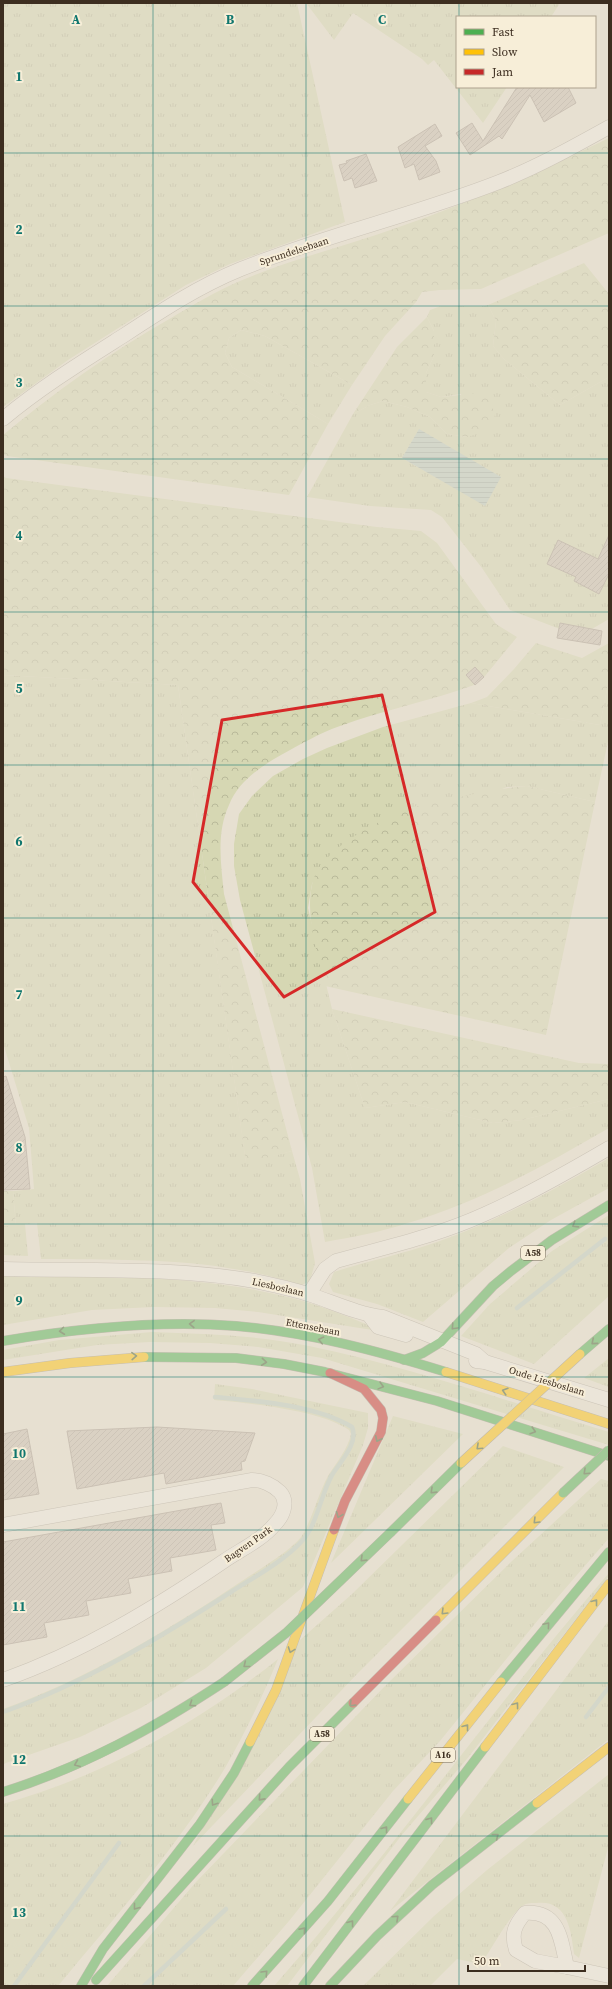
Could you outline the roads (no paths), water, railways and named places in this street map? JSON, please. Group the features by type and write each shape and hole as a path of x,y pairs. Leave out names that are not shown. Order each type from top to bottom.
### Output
{"main road":[{"name":"A58","path":"437,1345 493,1286 511,1271 552,1240 609,1205"},
{"name":"Ettensebaan","path":"3,1340 104,1327 150,1323 206,1325 288,1333 359,1348 404,1360 609,1424"},
{"path":"3,1792 23,1786 114,1749 182,1711 224,1682 286,1633 461,1463 609,1329"},
{"path":"404,1360 437,1345"},
{"path":"3,1372 97,1358 171,1356 270,1362 330,1373 424,1397 609,1456"},
{"path":"81,1986 103,1949 200,1824 234,1773 278,1684 343,1506 355,1479 381,1432 383,1424 382,1414 373,1398 364,1389 330,1373"},
{"name":"A58","path":"90,1986 289,1767 563,1493 609,1450"},
{"name":"A16","path":"252,1986 328,1901 530,1645 609,1552"},
{"name":"A16","path":"303,1986 609,1584"},
{"path":"330,1986 377,1936 432,1885 609,1747"}],"street":[{"name":"Sprundelsebaan","path":"3,419 28,398 100,350 172,304 206,285 277,256 500,182 567,150 609,127"},
{"name":"Liesboslaan","path":"3,1269 204,1274 255,1281 309,1294 325,1269 336,1261 423,1237 484,1215 541,1187 609,1148"},
{"name":"Oude Liesboslaan","path":"309,1294 369,1315 378,1327 437,1345 469,1361 485,1362 609,1400"},
{"name":"Bagven Park","path":"3,1525 252,1480 260,1481 274,1488 281,1494 284,1501 282,1515 272,1528 182,1588 80,1647 34,1669 3,1680"},
{"path":"567,1967 609,1976"}],"waterway":[{"path":"517,1308 605,1239"},
{"path":"3,1712 63,1688 148,1643 268,1569 294,1549 307,1534 315,1518 328,1483 351,1446 353,1439 352,1427 321,1414 286,1405 215,1397"},
{"path":"586,1717 609,1687"},
{"path":"14,1986 119,1843"},
{"path":"144,1986 226,1909"}]}
